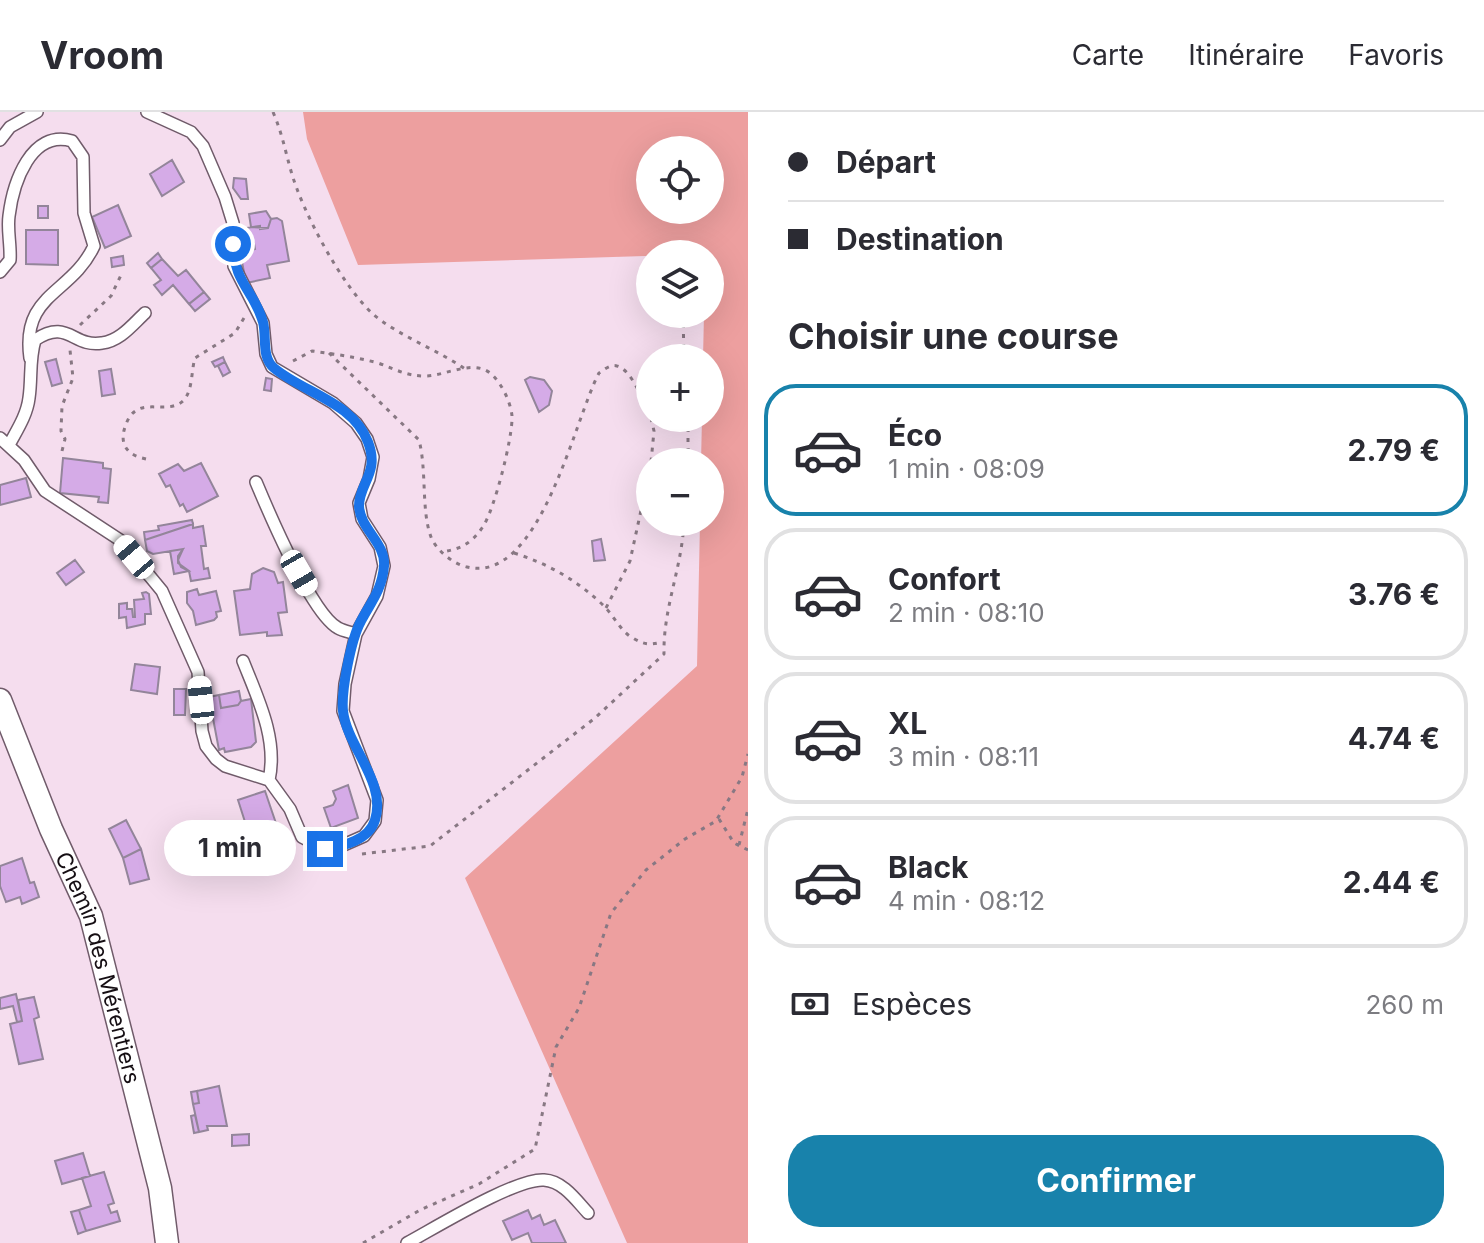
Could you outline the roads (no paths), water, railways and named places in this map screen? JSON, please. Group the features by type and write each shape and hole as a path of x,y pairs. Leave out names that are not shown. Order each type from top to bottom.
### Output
{"street":[{"name":"Chemin des Mérentiers","path":"0,700 51,829 91,916 160,1188 167,1243"}],"lane":[{"path":"0,140 10,127 37,112"},
{"path":"0,272 10,260 9,217 28,157 43,142 61,137 72,141 83,157 84,213 94,246 86,264 33,315 27,336 29,399 24,417 4,442 24,460 45,491 120,540 162,591 198,672 202,731 206,746 216,759 225,766 269,780 290,809 302,837 325,849 339,847 364,836 375,821 377,800 343,711 345,684 356,634 377,596 384,566 380,547 362,519 359,503 369,479 373,457 367,439 356,423 333,403 272,367 266,354 263,323 234,266 233,223 203,146 191,132 147,112"},
{"path":"30,358 35,340 47,332 59,331 101,344 120,337 145,313"},
{"path":"256,482 278,534 322,612 336,627 356,634"},
{"path":"243,661 273,751 269,780"},
{"path":"407,1243 522,1184 544,1180 561,1185 588,1213"}]}
